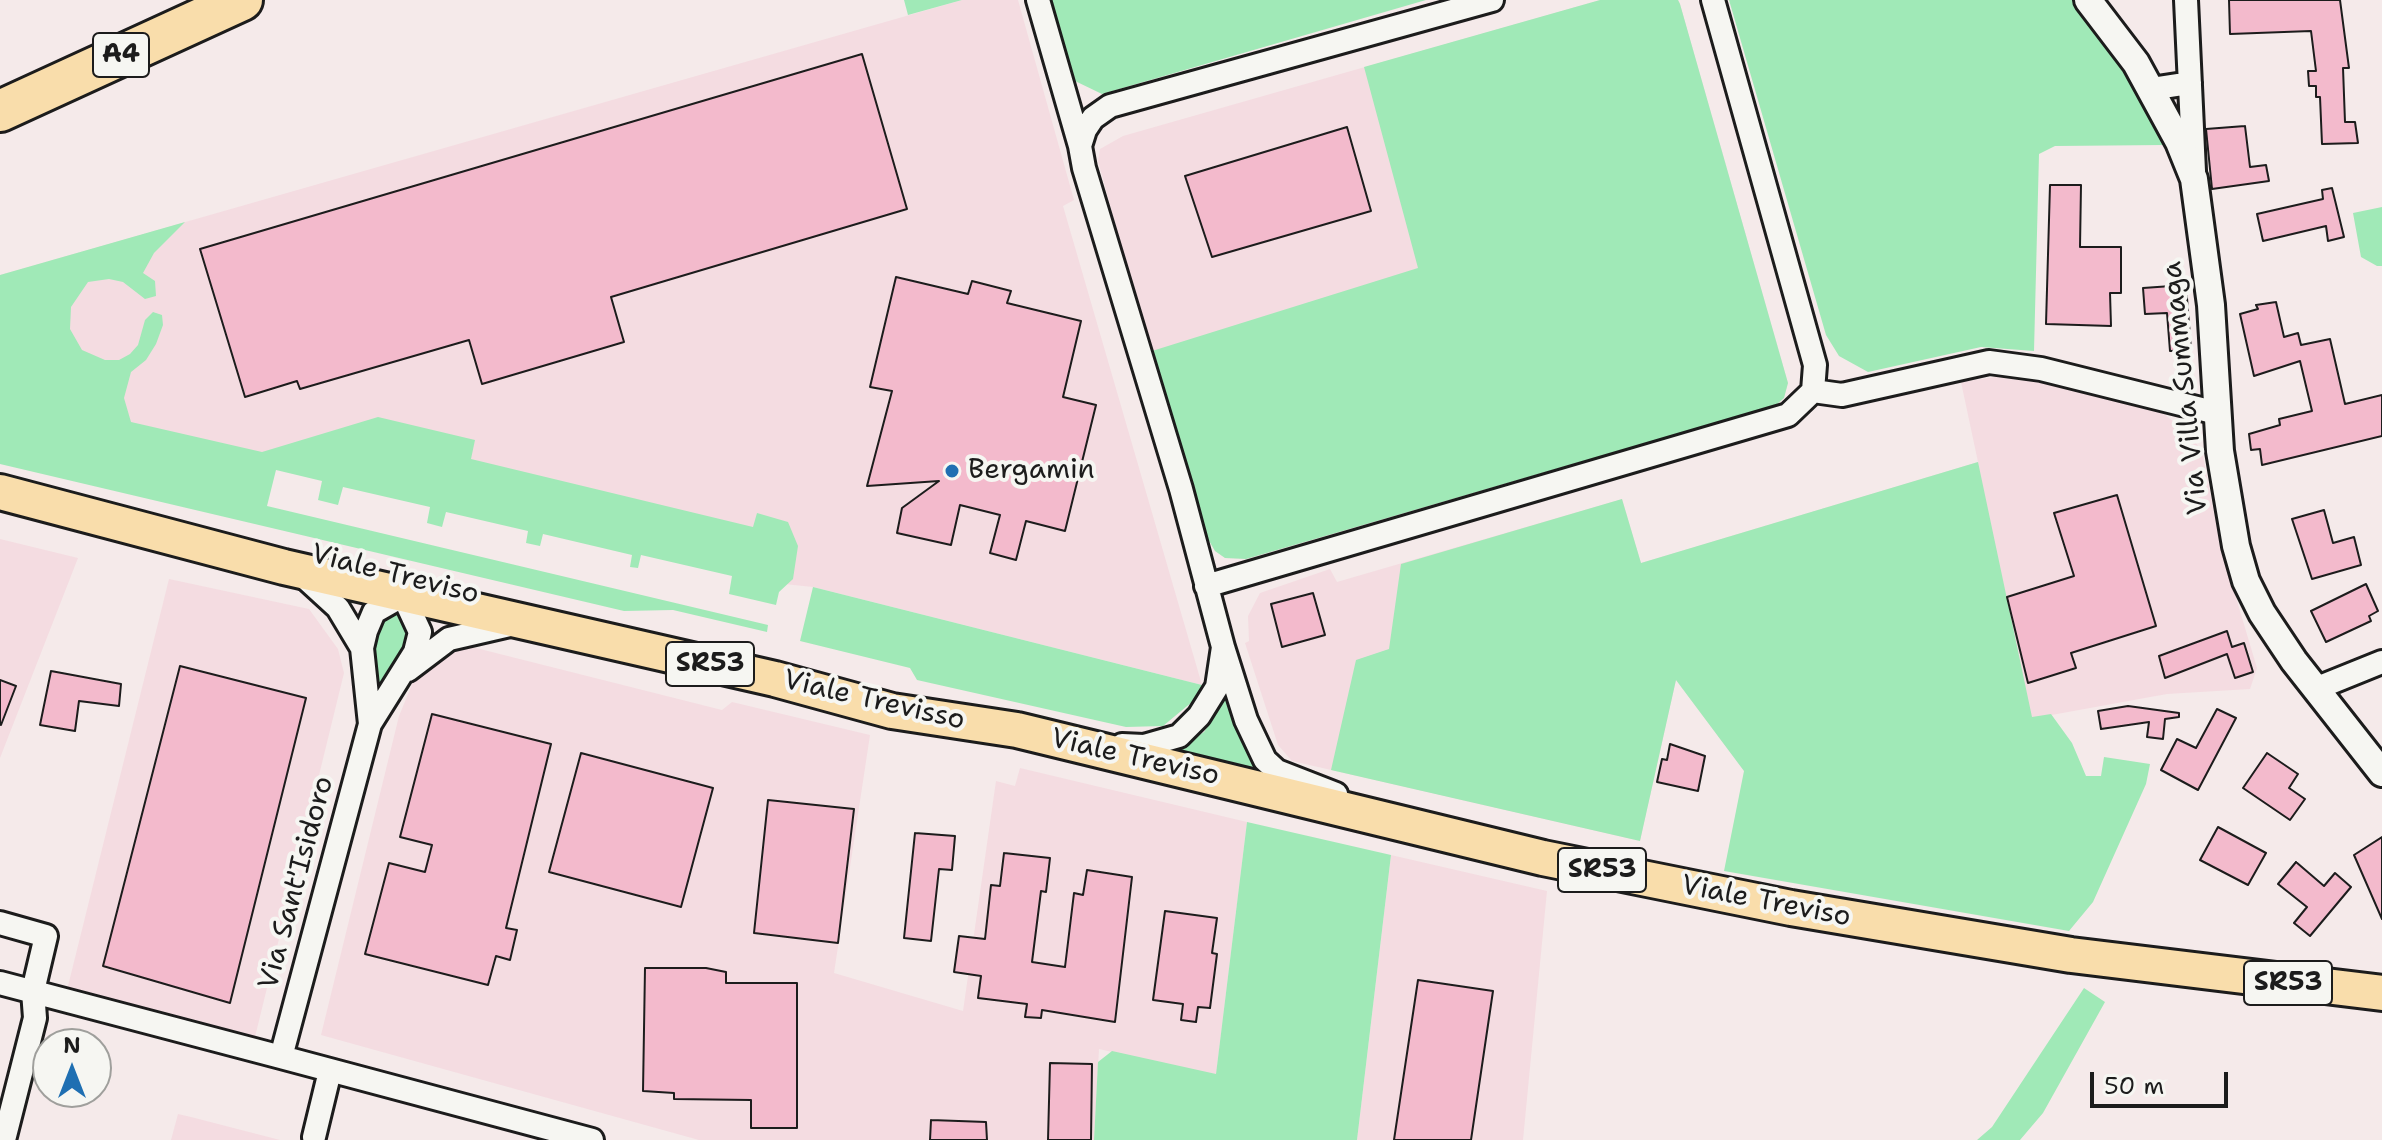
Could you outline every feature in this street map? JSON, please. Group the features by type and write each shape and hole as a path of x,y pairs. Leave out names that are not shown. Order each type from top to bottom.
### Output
{"highway":[{"name":"A4","path":"0,82 178,0"},
{"name":"A4","path":"0,111 242,0"}],"main road":[{"name":"Viale Treviso","path":"4,493 277,556 780,663 917,698 1017,730 1543,858 1791,908 2194,972 2246,987 2376,1004"},
{"name":"Viale Treviso","path":"277,556 405,593"},
{"name":"Viale Trevisso","path":"405,593 775,679 892,711 1017,730"}],"street":[{"path":"1038,0 1223,647 1246,720 1265,760 1277,771 1353,800 1446,822 1543,858"},
{"path":"1080,146 1093,118 1110,106 1492,0"},
{"path":"1206,586 1788,415 1813,391 1815,365 1713,0"},
{"path":"2088,0 2136,63 2194,179"},
{"name":"Via Villa Summaga","path":"2186,0 2194,179 2211,305 2217,413 2226,493 2246,581 2262,613 2315,689 2382,773"},
{"path":"2151,89 2190,83"},
{"path":"1813,391 1842,395 1967,365 2006,363 2217,413"},
{"path":"277,556 310,579 338,608 362,648"},
{"path":"370,724 362,648 374,612 405,593 416,589 430,590 582,627 605,625"},
{"path":"370,724 415,652 420,632 405,593"},
{"path":"398,678 449,639 525,622"},
{"path":"1017,730 1050,731 1132,746 1158,744 1179,736 1209,704 1217,687 1223,647"},
{"path":"2315,689 2382,662"},
{"name":"Via Sant'Isidoro","path":"281,1057 370,724"},
{"path":"0,923 46,936 33,991 35,1018 4,1140"},
{"path":"0,983 281,1057 556,1135 592,1140"},
{"path":"314,1137 330,1071"}],"shaded area":[{"name":"Bergamin","path":"962,0 1018,0 1074,200 1063,206 1202,685 813,587 784,584 262,461 0,407 0,275"},
{"path":"1600,0 1678,0 1680,4 1788,383 1784,398 1776,405 1246,559 1225,558 1215,551 1204,532 1098,161 1100,149 1123,136"},
{"path":"1995,377 2066,386 2164,414 2189,434 2202,451 2220,544 2257,668 2250,689 2167,694 1744,771 1676,680 1640,841 1292,761 1278,745 1245,643 1249,641 1248,616 1260,593 1330,569 1337,582 1622,499 1641,563 1978,462 1961,382"},
{"path":"0,539 78,558 0,758"},
{"path":"169,579 309,609 338,649 344,673 254,1041 67,990"},
{"path":"453,647 476,648 722,710 732,702 870,735 834,973 963,1011 996,781 1015,786 1020,768 1247,822 1216,1075 1099,1049 1094,1140 699,1140 321,1035 399,716 413,682 428,663"},
{"path":"1391,855 1547,891 1523,1140 1357,1140"},
{"path":"178,1114 191,1117 280,1140 171,1140"}],"green space":[{"path":"904,0 962,0 908,15"},
{"path":"1048,0 1426,0 1102,94 1075,81"},
{"path":"1600,0 1678,0 1680,4 1788,383 1784,398 1776,405 1246,559 1225,558 1215,551 1204,532 1152,351 1418,268 1364,67"},
{"path":"1729,0 2075,0 2127,70 2165,145 2055,146 2039,154 2034,351 1981,347 1868,372 1839,356 1826,335"},
{"path":"2382,207 2382,266 2377,266 2361,257 2353,213"},
{"path":"185,222 154,253 143,273 155,281 156,296 145,299 123,282 109,279 88,282 71,307 70,329 82,350 105,360 119,360 130,354 138,345 145,320 153,312 162,315 163,325 156,344 146,360 131,372 124,398 131,422 262,452 378,417 475,440 471,459 753,527 757,513 788,522 798,546 793,579 779,592 776,605 729,594 732,576 641,555 638,568 630,567 632,555 543,534 540,546 526,543 528,531 446,512 442,527 427,523 430,507 343,487 338,505 318,500 322,481 276,470 267,506 768,625 767,632 673,610 624,611 0,464 0,275"},
{"path":"1978,462 2032,717 2051,714 2072,743 2086,776 2101,776 2104,757 2150,764 2146,784 2093,902 2069,931 1724,871 1744,771 1676,680 1640,841 1331,770 1356,660 1389,649 1401,564 1622,499 1641,563"},
{"path":"813,587 1202,685 1198,697 1163,726 1126,727 917,680 910,668 800,641"},
{"path":"398,602 412,635 386,683 379,682 371,641 381,613"},
{"path":"1228,694 1239,737 1260,774 1171,752 1204,732"},
{"path":"1247,822 1391,855 1357,1140 1094,1140 1098,1062 1112,1051 1216,1074"},
{"path":"2084,988 2105,1002 2043,1113 2020,1140 1977,1140 1992,1127"}],"building":[{"path":"2229,0 2340,0 2349,68 2343,68 2345,122 2355,122 2358,143 2322,144 2320,97 2316,97 2316,86 2309,86 2308,71 2316,71 2311,31 2230,34"},
{"path":"862,54 907,209 611,297 624,342 482,384 469,340 300,389 297,381 245,397 200,249"},
{"path":"2245,126 2250,167 2266,165 2269,181 2212,189 2206,129"},
{"path":"1347,127 1371,211 1212,257 1185,176"},
{"path":"2050,185 2081,185 2080,247 2121,247 2121,293 2110,293 2111,326 2046,324"},
{"path":"2332,188 2344,237 2328,241 2326,226 2263,241 2257,214 2323,199 2322,190"},
{"path":"896,277 968,294 972,281 1011,291 1007,303 1081,321 1063,397 1096,405 1065,531 1026,521 1016,560 990,553 1000,515 960,505 951,545 897,533 902,508 939,481 867,486 892,391 870,387"},
{"path":"2186,285 2191,350 2170,351 2167,313 2145,314 2143,288"},
{"path":"2276,302 2284,337 2298,333 2301,345 2330,339 2345,404 2382,395 2382,436 2262,465 2260,449 2251,450 2249,434 2280,425 2279,419 2312,411 2300,361 2254,376 2240,314 2258,309 2256,305"},
{"path":"2117,495 2156,626 2071,653 2076,668 2028,683 2007,597 2074,576 2054,513"},
{"path":"2324,510 2333,543 2354,537 2361,565 2312,579 2292,519"},
{"path":"2366,584 2378,611 2369,616 2371,621 2326,642 2311,611"},
{"path":"1313,593 1325,635 1282,647 1271,604"},
{"path":"2227,631 2232,647 2244,643 2253,672 2235,678 2227,654 2165,678 2159,656"},
{"path":"180,666 306,698 230,1003 103,966"},
{"path":"51,671 121,684 119,706 79,701 75,731 40,725"},
{"path":"0,680 16,686 1,725 0,724"},
{"path":"2128,706 2179,713 2179,717 2165,719 2163,739 2147,737 2149,722 2101,729 2098,711"},
{"path":"2217,709 2236,718 2198,790 2161,770 2177,739 2196,748"},
{"path":"432,714 551,744 506,928 517,930 510,960 496,956 488,985 365,954 389,863 425,872 432,845 400,837"},
{"path":"1670,744 1705,756 1698,791 1657,782 1662,759 1667,760"},
{"path":"581,753 713,788 681,907 549,872"},
{"path":"2267,753 2298,774 2289,788 2305,799 2290,820 2243,788"},
{"path":"768,800 854,809 838,943 754,933"},
{"path":"2218,827 2266,853 2248,885 2200,860"},
{"path":"915,833 955,836 952,870 939,869 931,941 904,938"},
{"path":"2382,837 2382,919 2354,855"},
{"path":"1004,853 1050,858 1046,892 1041,891 1032,962 1065,967 1074,893 1083,895 1087,870 1132,877 1115,1022 1042,1010 1041,1018 1025,1017 1027,1004 978,998 981,976 954,972 959,936 985,939 991,885 1000,886"},
{"path":"2296,862 2324,886 2335,873 2351,887 2310,936 2294,923 2307,907 2278,884"},
{"path":"1165,911 1217,918 1212,953 1217,954 1210,1008 1198,1007 1196,1022 1181,1020 1183,1004 1153,1000"},
{"path":"645,968 706,968 726,972 726,983 797,983 797,1128 751,1128 751,1100 674,1099 674,1093 643,1091"},
{"path":"1418,980 1493,991 1471,1140 1394,1140"},
{"path":"1050,1063 1092,1064 1091,1140 1048,1140"},
{"path":"931,1120 986,1122 987,1140 930,1140"}],"place":[{"name":"Bergamin","path":"952,471"}]}
